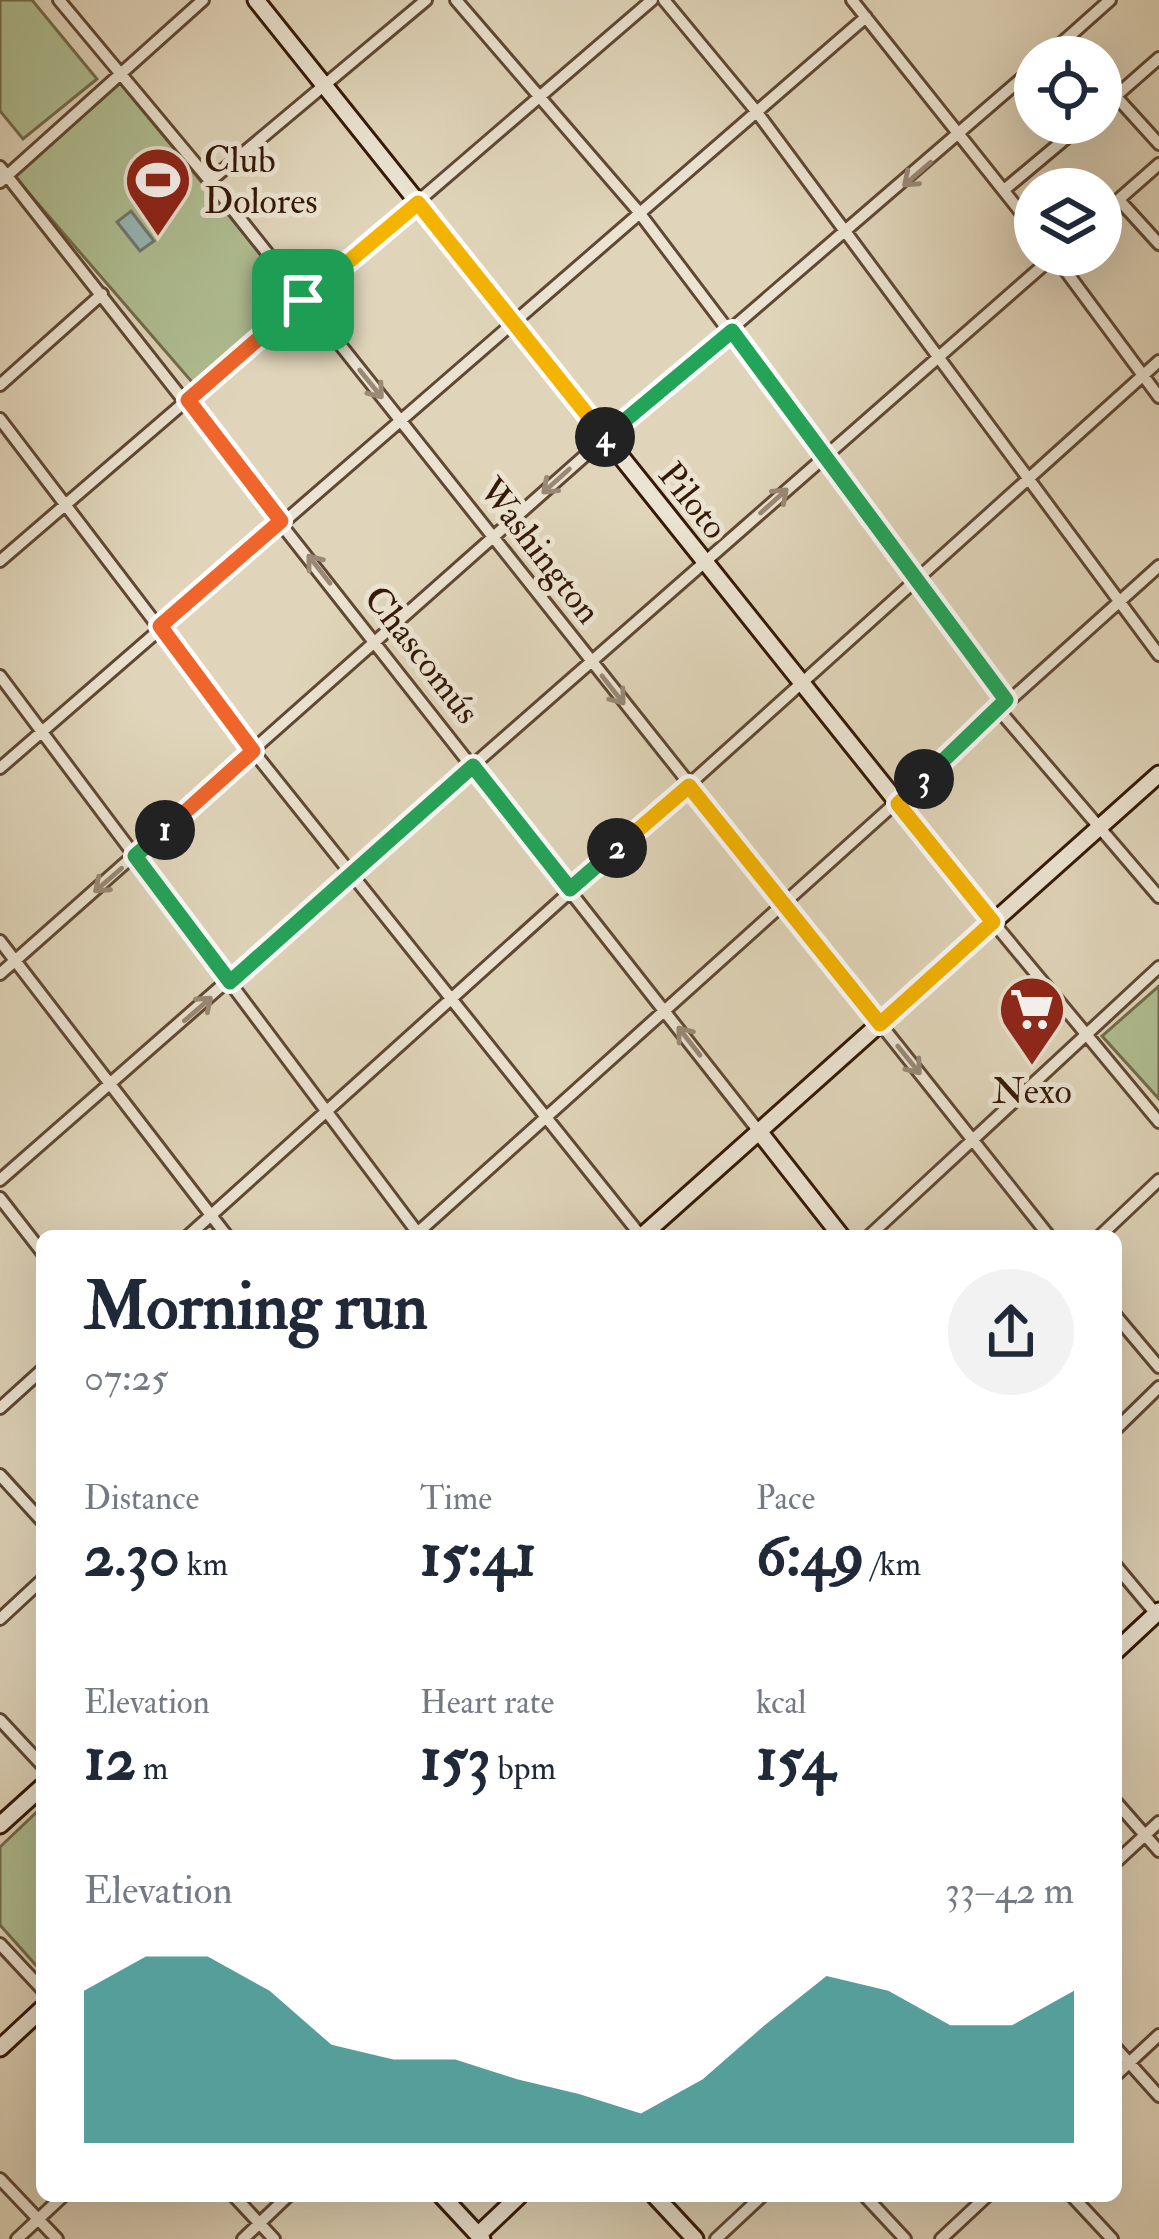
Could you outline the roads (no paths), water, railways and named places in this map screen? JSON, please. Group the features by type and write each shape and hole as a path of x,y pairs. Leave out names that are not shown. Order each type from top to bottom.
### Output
{"main road":[{"name":"Piloto","path":"256,0 993,922"},
{"path":"649,1230 1159,774"},
{"name":"Chascomús","path":"761,1134 836,1230"},
{"path":"1122,1646 1158,1614"},
{"path":"0,1826 36,1793"},
{"path":"0,2048 36,2015"},
{"path":"447,2202 478,2238 513,2202"},
{"path":"661,2202 695,2239"}],"street":[{"name":"Washington","path":"59,0 210,181 1044,1230"},
{"path":"2,175 122,76 203,0"},
{"path":"210,181 426,0"},
{"path":"456,0 638,211 919,580 1002,704 1099,829 1159,897"},
{"path":"0,561 652,0"},
{"path":"664,0 756,111 1159,655"},
{"path":"852,0 1014,203"},
{"path":"1069,36 1110,0"},
{"path":"0,768 866,17"},
{"path":"1122,91 1159,58"},
{"path":"0,974 606,437 1014,87"},
{"path":"1122,104 1159,144"},
{"path":"1004,190 1059,144"},
{"path":"1122,197 1159,164"},
{"name":"Chascomús","path":"2,175 188,400 761,1134"},
{"path":"1122,203 1159,244"},
{"path":"0,1180 1031,276"},
{"path":"1070,276 1159,397"},
{"path":"0,385 102,294"},
{"path":"194,1230 323,1109 1159,361"},
{"path":"0,419 68,502 253,751 543,1120 637,1230"},
{"path":"422,1230 1159,566"},
{"path":"0,676 413,1230"},
{"name":"Piloto","path":"993,922 1159,1122"},
{"path":"0,940 222,1230"},
{"path":"875,1230 1159,967"},
{"path":"1106,1230 1159,1180"},
{"path":"0,1198 36,1244"},
{"path":"1122,1323 1159,1367"},
{"path":"0,1408 36,1375"},
{"path":"1122,1423 1159,1387"},
{"path":"0,1475 36,1514"},
{"path":"1122,1574 1158,1614"},
{"path":"0,1619 36,1586"},
{"path":"0,1720 36,1759"},
{"path":"1122,1809 1159,1852"},
{"path":"1122,1856 1159,1822"},
{"path":"0,1944 36,1983"},
{"path":"1122,2069 1159,2035"},
{"path":"1122,2055 1159,2096"},
{"path":"0,2179 56,2239"},
{"path":"17,2239 56,2202"},
{"path":"240,2202 274,2239"},
{"path":"243,2239 282,2202"},
{"path":"716,2239 756,2202"},
{"path":"871,2202 905,2239"},
{"path":"941,2239 981,2202"},
{"path":"1078,2202 1112,2239"}],"water":[{"path":"131,211 154,241 140,251 117,222"}],"place":[{"name":"Club Dolores","path":"158,239"},
{"name":"Nexo","path":"1032,1068"}]}
